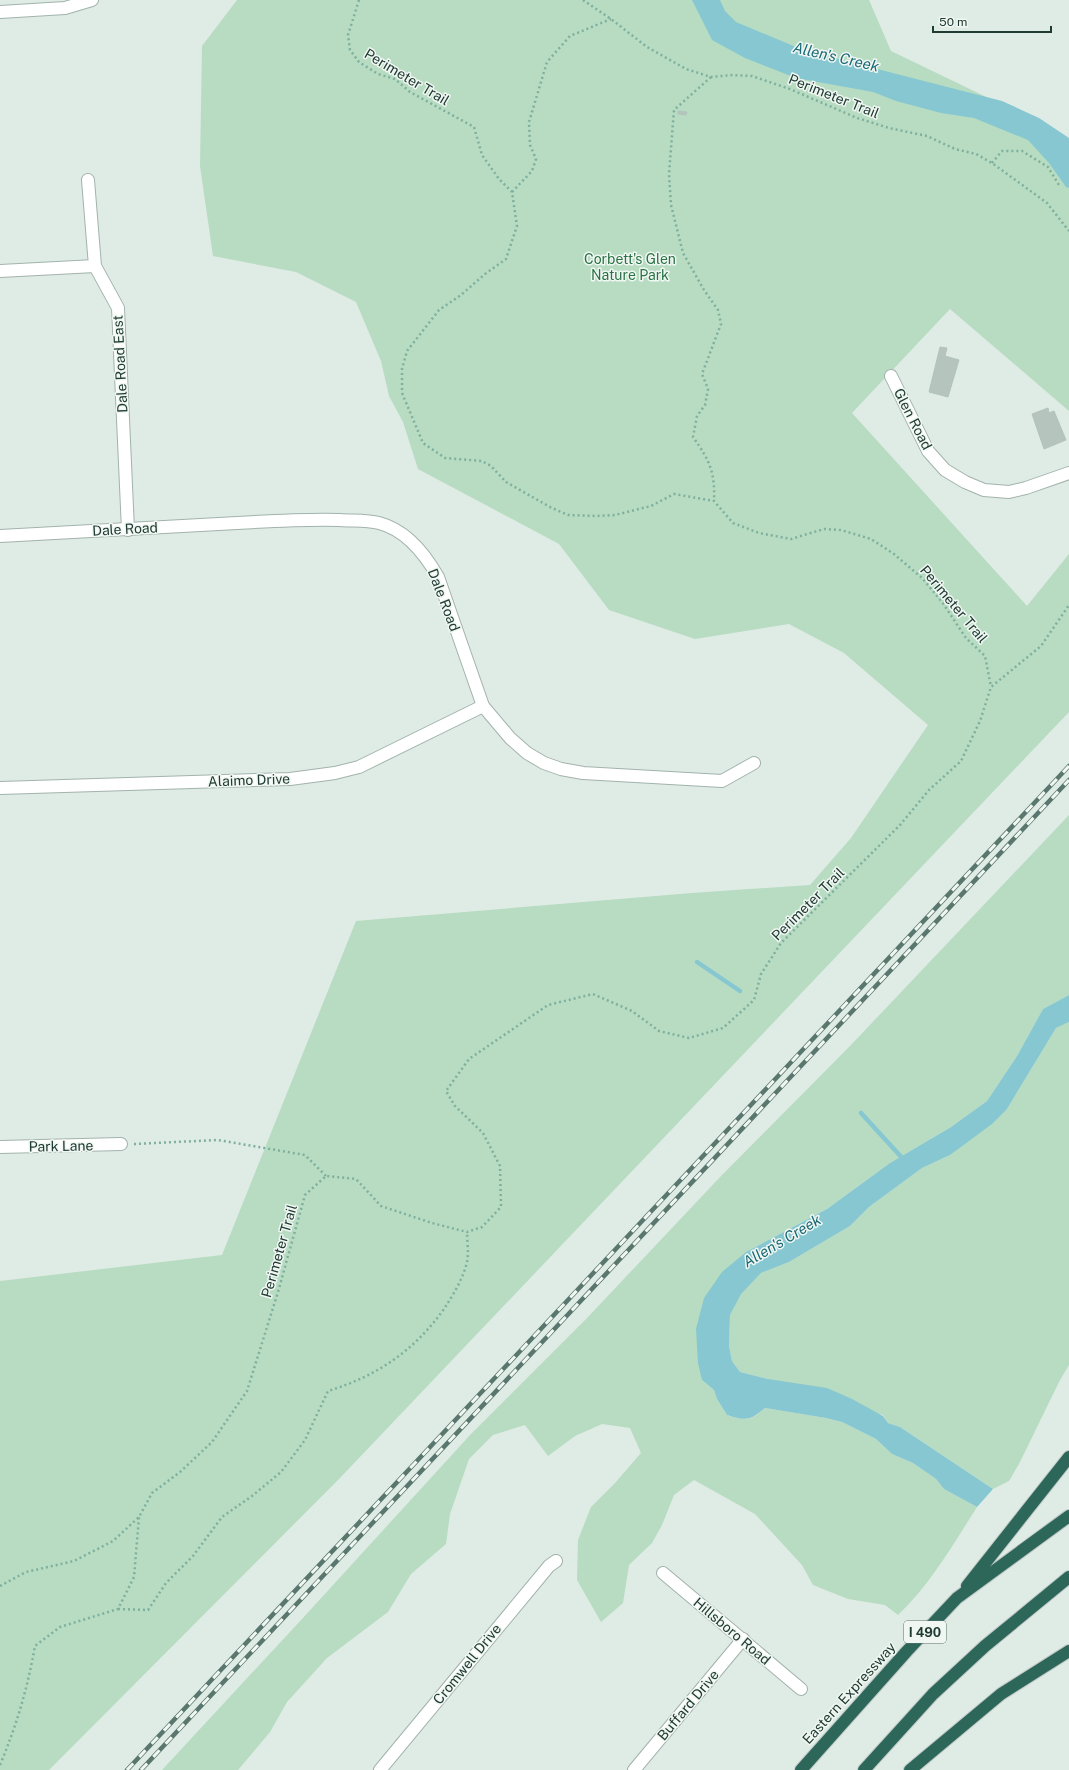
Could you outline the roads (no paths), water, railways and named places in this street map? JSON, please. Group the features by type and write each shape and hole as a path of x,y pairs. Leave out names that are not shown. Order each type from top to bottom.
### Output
{"highway":[{"path":"957,1598 1069,1457"},
{"name":"Eastern Expressway","path":"801,1770 907,1651 957,1598 1069,1516"},
{"path":"864,1770 933,1694 985,1646 1069,1577"},
{"path":"910,1770 1001,1694 1069,1651"}],"street":[{"path":"0,12 65,8 92,0"},
{"name":"Dale Road East","path":"88,180 95,266 118,308 128,530"},
{"path":"0,271 95,266"},
{"name":"Glen Road","path":"891,376 928,451 935,461 945,470 965,482 984,490 1009,492 1026,488 1069,473"},
{"name":"Dale Road","path":"0,536 303,519 368,521 380,523 392,528 419,548 429,561 438,577 483,706 510,738 528,753 544,763 561,769 583,773 722,781 754,763"},
{"name":"Alaimo Drive","path":"0,788 290,779 335,773 358,767 483,706"},
{"name":"Park Lane","path":"0,1148 121,1144"},
{"name":"Cromwell Drive","path":"380,1770 549,1566 556,1561"},
{"name":"Hillsboro Road","path":"663,1573 801,1689"},
{"name":"Buffard Drive","path":"634,1770 743,1639"}],"water":[{"path":"692,0 720,0 725,11 736,22 803,50 1002,101 1039,118 1069,138 1069,188 1066,187 1049,163 1028,140 974,118 941,113 896,101 873,92 796,78 745,58 712,40"},
{"name":"Allen's Creek","path":"1069,995 1069,1022 1056,1028 1007,1109 992,1124 950,1155 922,1168 869,1207 850,1226 789,1262 761,1273 741,1294 730,1315 729,1346 732,1361 740,1372 768,1379 827,1388 852,1399 883,1416 888,1423 900,1427 993,1489 977,1507 944,1489 936,1479 913,1463 892,1454 876,1439 842,1422 765,1408 748,1419 727,1415 717,1399 714,1390 702,1380 698,1363 696,1329 704,1298 722,1272 746,1252 827,1209 890,1163 951,1127 987,1101 1017,1056 1043,1009"}],"waterway":[{"path":"697,962 740,991"},
{"path":"861,1113 904,1160"}],"railway":[{"path":"127,1770 1069,766"},
{"path":"141,1770 1069,780"}],"park label":[{"name":"Corbett's Glen Nature Park","path":"630,268"}]}
